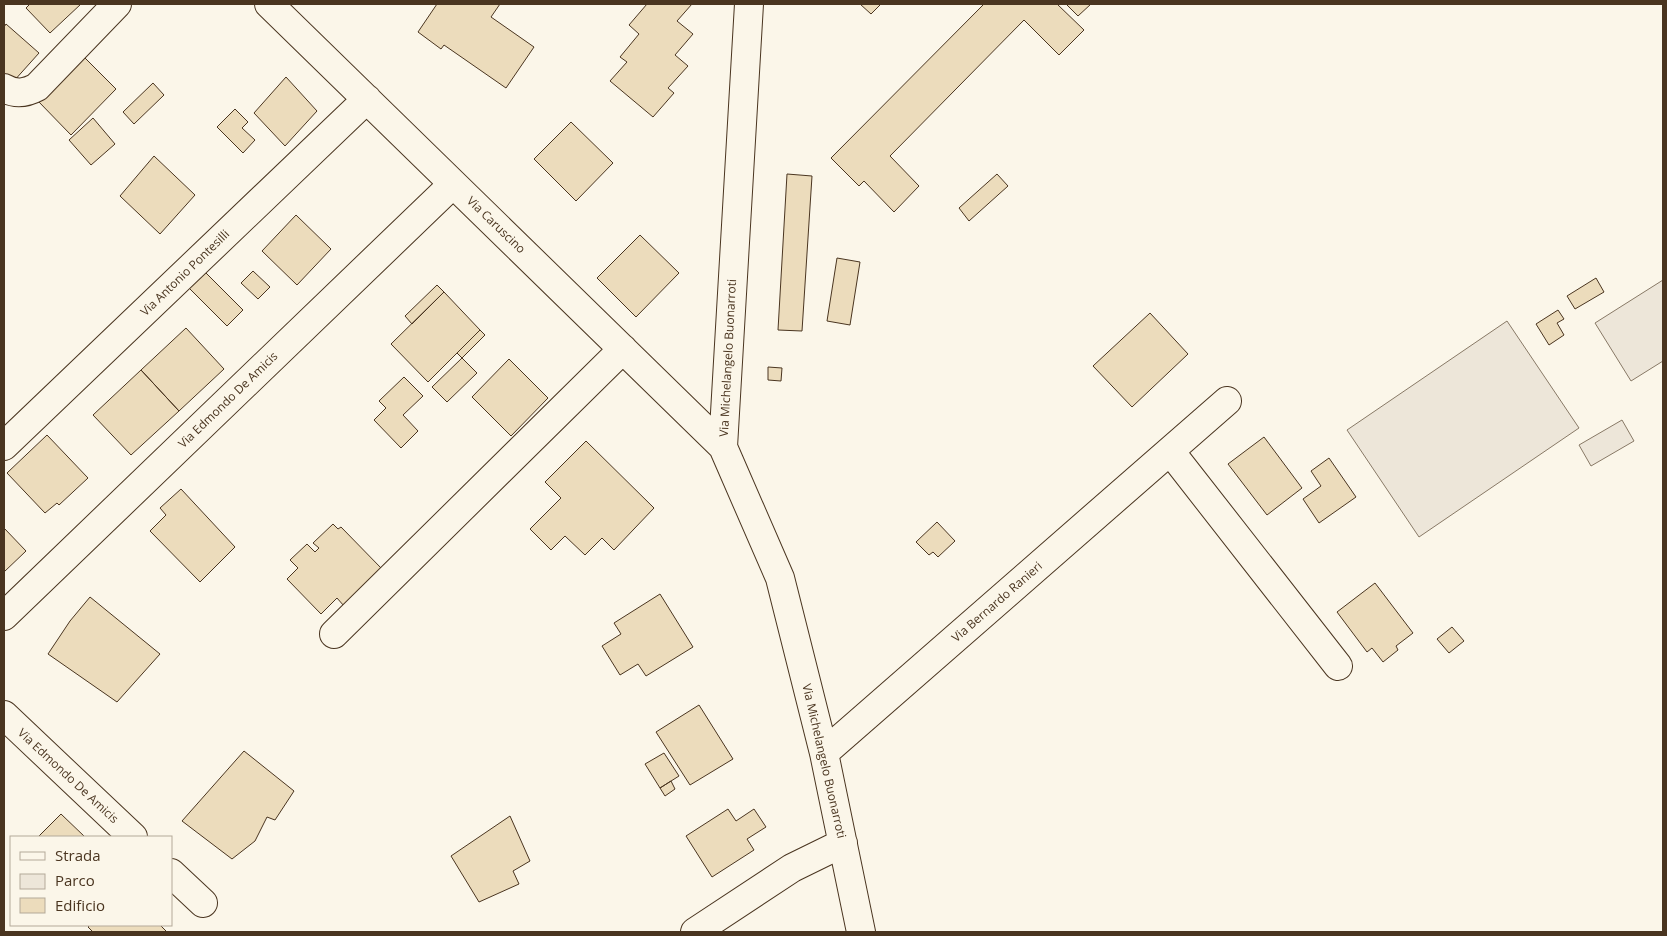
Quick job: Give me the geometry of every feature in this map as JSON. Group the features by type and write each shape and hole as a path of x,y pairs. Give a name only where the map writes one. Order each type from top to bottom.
{"street":[{"path":"4,88 12,92 21,93 37,87 117,4"},
{"name":"Via Caruscino","path":"269,4 723,446"},
{"name":"Via Michelangelo Buonarroti","path":"749,4 723,446 780,578 824,754 861,932"},
{"name":"Via Antonio Pontesilli","path":"4,446 366,99"},
{"name":"Via Edmondo De Amicis","path":"4,616 453,184"},
{"path":"334,634 623,349"},
{"name":"Via Bernardo Ranieri","path":"824,754 1227,401"},
{"path":"1170,451 1338,666"},
{"name":"Via Edmondo De Amicis","path":"4,715 132,836"},
{"path":"695,932 792,868 843,843"},
{"path":"172,874 203,903"}],"green space":[{"path":"1663,280 1663,361 1631,381 1595,323"},
{"path":"1507,321 1579,428 1419,537 1347,430"},
{"path":"1622,420 1634,441 1591,466 1579,445"}],"building":[{"path":"30,4 81,4 50,33 26,8"},
{"path":"437,4 500,4 491,17 534,47 506,88 444,45 441,49 418,32"},
{"path":"647,4 692,4 677,21 693,34 675,55 688,66 668,88 674,93 653,117 610,81 627,62 620,57 639,34 629,25"},
{"path":"860,4 881,4 871,14"},
{"path":"984,4 1057,4 1084,30 1059,55 1024,20 890,156 919,186 894,212 864,181 859,186 831,158"},
{"path":"1066,4 1091,4 1078,16"},
{"path":"6,24 39,53 13,82 4,74 4,27"},
{"path":"83,56 116,89 71,135 38,101"},
{"path":"286,77 317,111 285,146 254,113"},
{"path":"153,83 164,95 134,124 123,112"},
{"path":"235,109 248,122 242,128 255,140 243,153 217,127"},
{"path":"93,118 115,144 91,165 69,140"},
{"path":"571,122 613,163 576,201 534,159"},
{"path":"154,156 195,195 160,234 120,196"},
{"path":"787,174 812,176 802,331 778,330"},
{"path":"997,174 1008,186 969,221 959,208"},
{"path":"296,215 331,249 297,285 262,251"},
{"path":"640,235 679,273 636,317 597,278"},
{"path":"837,258 860,262 850,325 827,321"},
{"path":"201,268 243,310 227,326 185,284"},
{"path":"253,271 270,287 258,299 241,283"},
{"path":"1596,278 1604,292 1575,309 1567,296"},
{"path":"437,285 444,292 412,324 405,316"},
{"path":"444,292 480,330 428,382 391,344"},
{"path":"1558,310 1564,319 1557,323 1564,335 1549,345 1536,324"},
{"path":"1150,313 1188,354 1132,407 1093,366"},
{"path":"186,328 224,369 179,411 141,370"},
{"path":"480,330 485,335 462,358 457,353"},
{"path":"462,358 477,373 447,402 432,387"},
{"path":"509,359 548,398 511,436 472,397"},
{"path":"768,367 782,368 781,381 768,380"},
{"path":"141,370 179,411 131,455 93,415"},
{"path":"404,377 423,396 403,415 418,431 401,448 374,420 386,408 379,401"},
{"path":"47,435 88,478 59,505 57,503 45,513 7,473"},
{"path":"1264,437 1302,488 1267,515 1228,464"},
{"path":"586,441 654,508 614,550 602,538 585,555 565,536 551,550 530,529 561,498 545,482"},
{"path":"1329,458 1356,497 1319,523 1303,499 1321,486 1311,471"},
{"path":"181,489 235,547 200,582 150,531 166,515 160,508"},
{"path":"937,522 955,541 938,557 933,552 929,555 916,542"},
{"path":"333,524 338,529 341,527 382,569 344,606 337,598 321,614 287,579 298,568 290,560 307,544 315,552 319,548 313,543"},
{"path":"4,528 26,551 4,572"},
{"path":"1375,583 1413,633 1396,646 1398,650 1383,662 1372,648 1367,652 1337,612"},
{"path":"660,594 693,647 646,676 638,664 620,675 602,646 621,634 614,623"},
{"path":"90,597 160,654 117,702 48,654 70,621"},
{"path":"1452,627 1464,641 1449,653 1437,639"},
{"path":"699,705 733,759 690,785 656,732"},
{"path":"244,751 294,791 275,820 267,817 255,841 232,859 182,821"},
{"path":"664,753 679,776 660,788 645,764"},
{"path":"671,781 675,789 665,796 660,788"},
{"path":"728,809 736,821 754,809 766,827 747,839 754,850 712,877 686,836"},
{"path":"61,814 84,836 39,836"},
{"path":"510,816 530,861 513,871 519,884 479,902 451,856"},
{"path":"161,926 167,932 93,932 88,927"}]}
